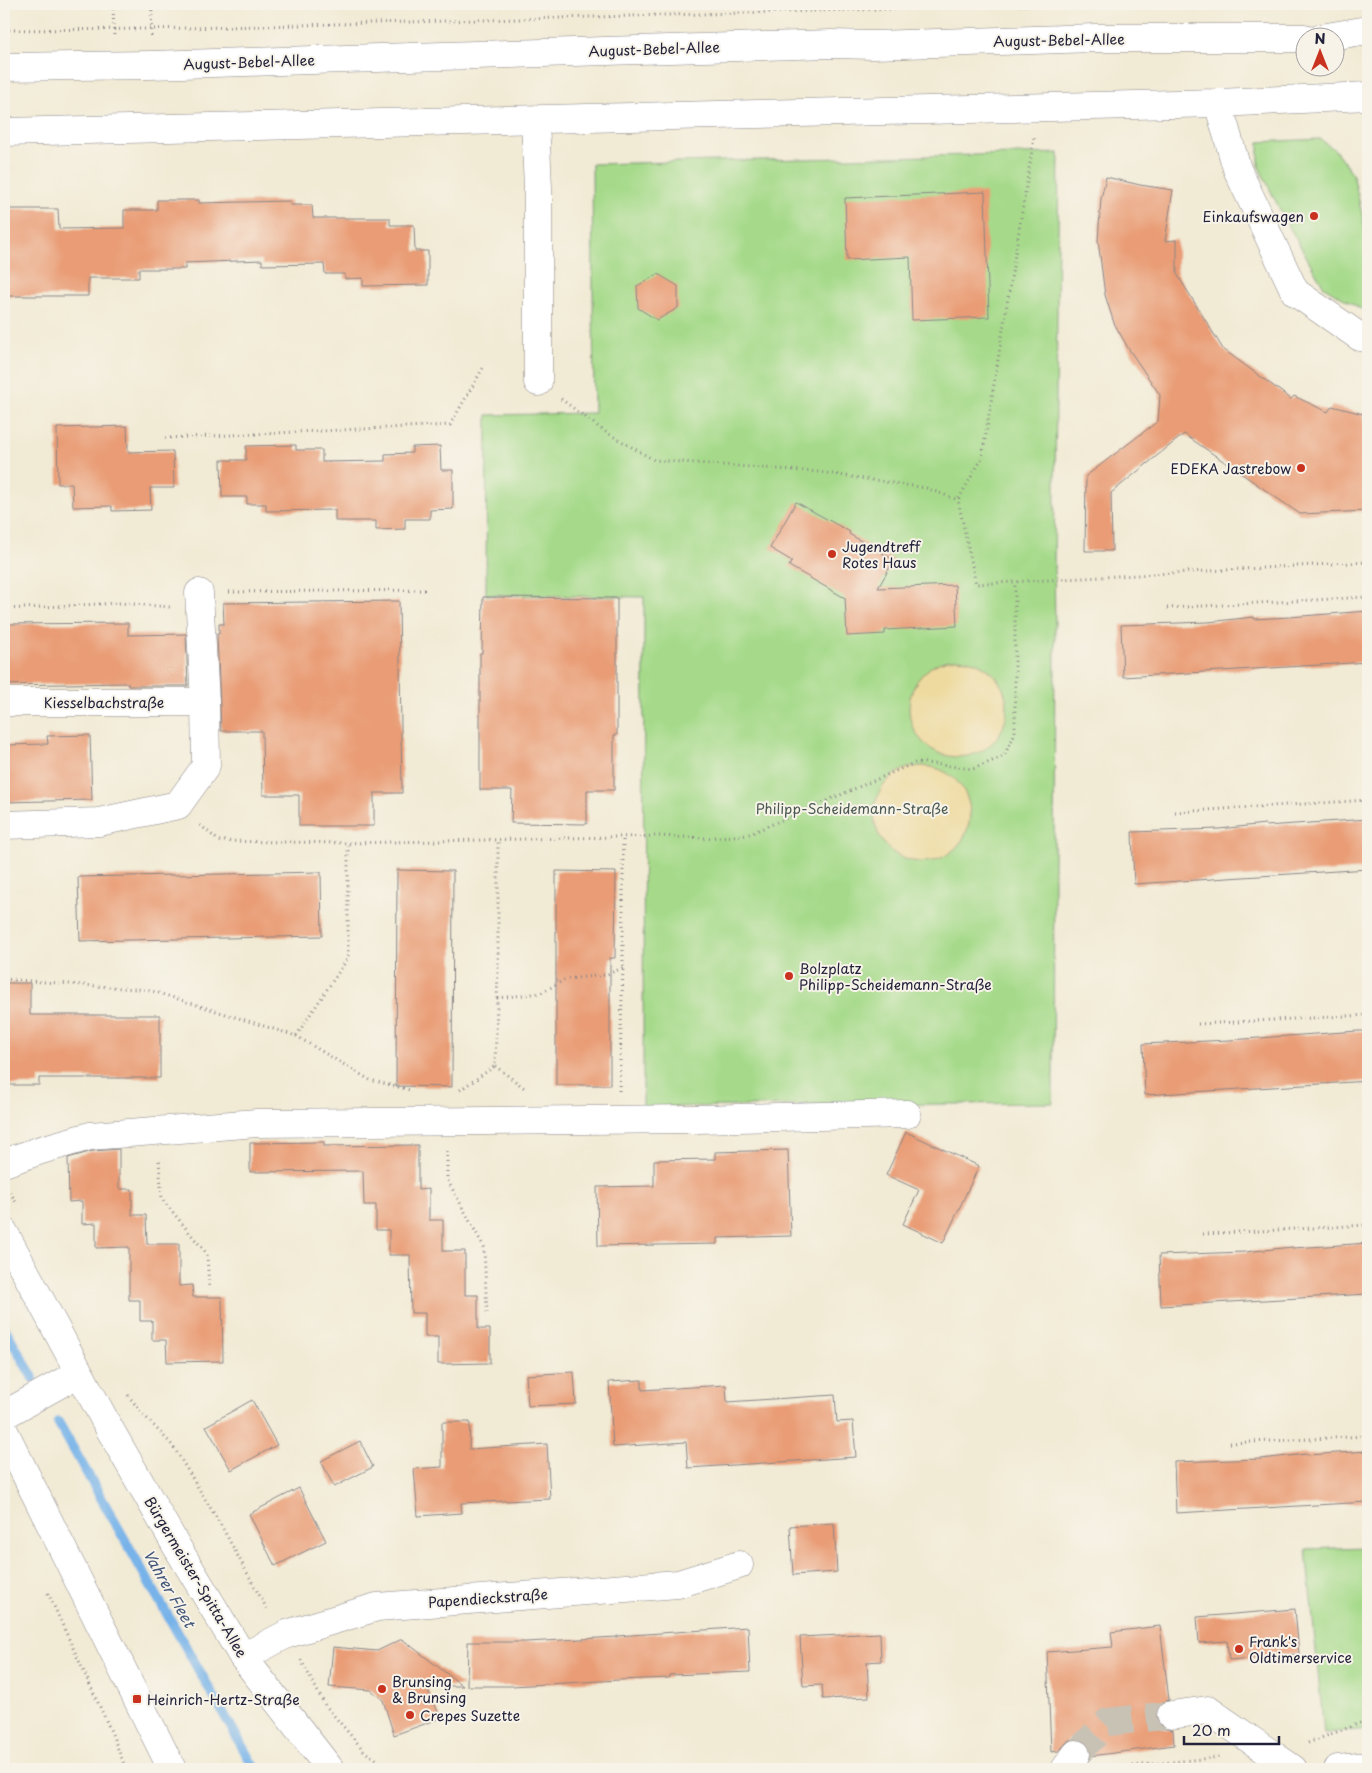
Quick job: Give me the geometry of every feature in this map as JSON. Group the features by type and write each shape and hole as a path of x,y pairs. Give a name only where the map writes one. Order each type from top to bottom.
{"street":[{"path":"1344,34 1368,30"},
{"name":"August-Bebel-Allee","path":"4,67 160,65 831,44 873,45 1095,38 1294,38"},
{"path":"4,132 1218,103 1368,96"},
{"path":"1218,103 1237,169 1295,292 1360,337 1368,338"},
{"path":"535,120 538,188 538,382"},
{"path":"4,825 99,822 178,804 206,766 199,603"},
{"name":"Kiesselbachstraße","path":"4,702 204,702"},
{"path":"4,1163 40,1150 90,1136 258,1123 698,1119 907,1114"},
{"name":"Bürgermeister-Spitta-Allee","path":"4,1232 79,1373 177,1547 243,1657 330,1769"},
{"path":"4,1415 79,1373"},
{"path":"4,1431 172,1769"},
{"name":"Papendieckstraße","path":"243,1657 287,1634 377,1607 678,1584 739,1565"},
{"path":"1170,1715 1208,1710 1293,1769"},
{"path":"1338,1769 1368,1766"}],"path":[{"path":"4,30 151,29 1072,4"},
{"path":"1039,107 982,458 958,500 976,584 1368,562"},
{"path":"164,438 450,425 483,368"},
{"path":"538,382 604,431 654,460 818,472 926,488 958,500"},
{"path":"178,804 219,841 348,843 658,836 705,838 746,835 916,762 973,769 1004,756 1015,733 1015,583"},
{"path":"4,609 120,603 166,606 425,590"},
{"path":"1167,608 1368,597"},
{"path":"1175,812 1368,800"},
{"path":"619,1098 623,837"},
{"path":"495,1066 498,839"},
{"path":"296,1036 348,958 348,843"},
{"path":"497,998 541,993 566,979 605,975 622,968"},
{"path":"4,979 149,990 296,1036 370,1080 417,1092"},
{"path":"1198,1024 1368,1015"},
{"path":"454,1094 495,1066"},
{"path":"495,1066 532,1094"},
{"path":"446,1120 448,1179 484,1247 487,1314"},
{"path":"158,1131 162,1198 207,1254 209,1288"},
{"path":"8,1190 18,1206"},
{"path":"1203,1234 1368,1225"},
{"path":"124,1390 141,1412 173,1446 222,1527 266,1608 287,1634 325,1705 365,1752 391,1769"},
{"path":"1230,1443 1368,1436"},
{"path":"47,1590 110,1729 126,1769"},
{"path":"1079,1764 1284,1750 1368,1720"}],"green space":[{"path":"1320,139 1335,150 1353,174 1368,253 1368,313 1324,287 1284,218 1259,167 1259,142"},
{"name":"Philipp-Scheidemann-Straße","path":"1059,153 1054,564 1053,1103 643,1107 644,597 486,595 487,415 594,413 592,164"},
{"path":"1368,1547 1368,1729 1324,1733 1306,1549"}],"sand":[{"path":"958,659 977,663 992,674 1003,689 1007,708 1003,727 992,742 977,753 958,757 939,753 924,742 913,727 909,708 913,689 924,674 939,663"},
{"path":"922,766 940,770 956,780 966,796 970,814 966,832 956,848 940,858 922,862 904,858 888,848 878,832 874,814 878,796 888,780 904,770"}],"building":[{"path":"1106,177 1173,190 1165,241 1177,240 1177,274 1223,349 1291,399 1294,396 1328,412 1332,406 1363,414 1364,424 1368,424 1368,511 1300,514 1184,434 1111,493 1112,551 1085,551 1086,476 1158,421 1160,395 1128,348 1114,323 1105,295 1098,240 1101,199"},
{"path":"985,192 989,317 912,320 910,257 847,260 845,198"},
{"path":"157,200 199,200 199,203 290,201 290,205 312,205 313,218 390,218 390,225 414,225 415,251 428,251 428,285 363,286 363,278 345,279 345,274 325,274 324,264 262,265 262,260 185,263 185,269 139,269 139,278 88,278 88,296 4,296 4,209 58,209 59,229 124,228 124,210 157,210"},
{"path":"658,274 678,286 678,308 657,320 638,308 637,286"},
{"path":"127,426 128,452 173,451 174,488 150,488 151,510 112,511 112,506 73,507 72,484 58,484 57,428"},
{"path":"296,445 296,450 322,450 322,462 385,461 385,454 412,453 412,447 440,446 441,470 453,470 453,509 430,510 430,519 405,519 405,529 376,530 376,521 335,521 335,510 266,511 266,504 247,504 247,497 222,497 221,460 246,460 246,446"},
{"path":"796,502 850,532 849,534 894,560 878,588 955,585 957,626 885,630 885,634 847,636 845,598 789,566 792,561 770,548"},
{"path":"483,597 617,598 617,735 614,735 614,790 587,790 587,824 511,823 512,790 480,790 480,653 482,653"},
{"path":"399,601 402,793 374,793 374,826 299,826 299,795 263,795 262,731 221,731 217,634 219,634 219,624 224,624 223,603"},
{"path":"1368,611 1368,662 1123,677 1121,625 1208,622 1254,617 1254,619"},
{"path":"128,623 128,635 186,634 188,686 128,686 128,683 4,685 4,624"},
{"path":"90,735 92,800 4,802 4,745 48,744 47,736"},
{"path":"1368,819 1368,869 1134,884 1132,832 1219,829 1265,824 1266,826"},
{"path":"397,870 453,871 452,1087 396,1086"},
{"path":"556,871 616,872 615,958 610,958 610,1085 556,1085"},
{"path":"321,872 322,936 80,941 78,877"},
{"path":"4,983 30,983 30,1015 160,1015 160,1078 39,1078 39,1085 4,1085"},
{"path":"1368,1031 1368,1081 1145,1095 1143,1044"},
{"path":"906,1132 979,1166 943,1243 903,1224 919,1190 886,1175"},
{"path":"324,1142 324,1146 418,1145 418,1190 429,1189 429,1220 443,1220 443,1251 465,1251 465,1295 478,1295 478,1329 490,1329 490,1363 438,1364 438,1337 425,1337 425,1313 411,1313 410,1255 389,1255 389,1230 376,1230 376,1205 364,1205 363,1171 250,1172 250,1143"},
{"path":"119,1149 119,1189 132,1189 132,1215 146,1215 147,1244 179,1244 179,1286 192,1285 193,1297 222,1297 223,1361 167,1362 166,1340 152,1340 152,1321 140,1321 140,1300 129,1300 129,1247 96,1248 96,1223 82,1224 82,1201 69,1202 68,1158 93,1151"},
{"path":"788,1150 791,1236 717,1238 717,1244 598,1246 597,1187 654,1186 654,1160 715,1159 715,1152"},
{"path":"1368,1243 1368,1294 1161,1306 1159,1255 1245,1252 1292,1247"},
{"path":"574,1372 576,1404 528,1406 526,1375"},
{"path":"642,1380 642,1390 726,1385 727,1402 835,1395 837,1422 853,1421 856,1457 688,1468 686,1442 613,1447 609,1382"},
{"path":"252,1400 277,1445 231,1470 206,1426"},
{"path":"442,1422 470,1422 469,1449 547,1444 550,1499 461,1503 462,1513 418,1516 414,1469 442,1467"},
{"path":"360,1441 373,1467 334,1487 321,1461"},
{"path":"1368,1451 1368,1502 1176,1513 1174,1462 1260,1459 1307,1454"},
{"path":"299,1488 326,1541 275,1566 249,1514"},
{"path":"834,1523 837,1572 793,1575 790,1526"},
{"path":"1295,1609 1299,1654 1229,1660 1227,1641 1199,1643 1197,1617"},
{"path":"1160,1626 1169,1700 1161,1703 1157,1709 1156,1717 1159,1725 1165,1729 1173,1730 1174,1745 1091,1756 1090,1747 1085,1741 1077,1738 1069,1740 1059,1751 1051,1752 1047,1652 1113,1647 1111,1632"},
{"path":"748,1627 750,1672 669,1675 669,1678 512,1686 467,1686 468,1642 526,1642"},
{"path":"880,1633 881,1661 867,1662 869,1697 823,1699 822,1685 803,1686 800,1637"},
{"path":"402,1639 463,1686 426,1686 441,1718 394,1735 383,1700 371,1690 329,1687 333,1647 377,1651"}],"waterway":[{"name":"Vahrer Fleet","path":"4,1327 33,1378"},
{"name":"Vahrer Fleet","path":"58,1422 255,1769"}],"tunnel":[{"path":"1076,1754 1108,1722 1171,1715"}],"place":[{"name":"Einkaufswagen","path":"1314,216"},
{"name":"EDEKA Jastrebow","path":"1301,468"},
{"name":"Jugendtreff Rotes Haus","path":"832,554"},
{"name":"Bolzplatz Philipp-Scheidemann-Straße","path":"789,976"},
{"name":"Frank's Oldtimerservice","path":"1239,1649"},
{"name":"Brunsing & Brunsing","path":"382,1689"},
{"name":"Heinrich-Hertz-Straße","path":"137,1699"},
{"name":"Crepes Suzette","path":"410,1715"}]}
